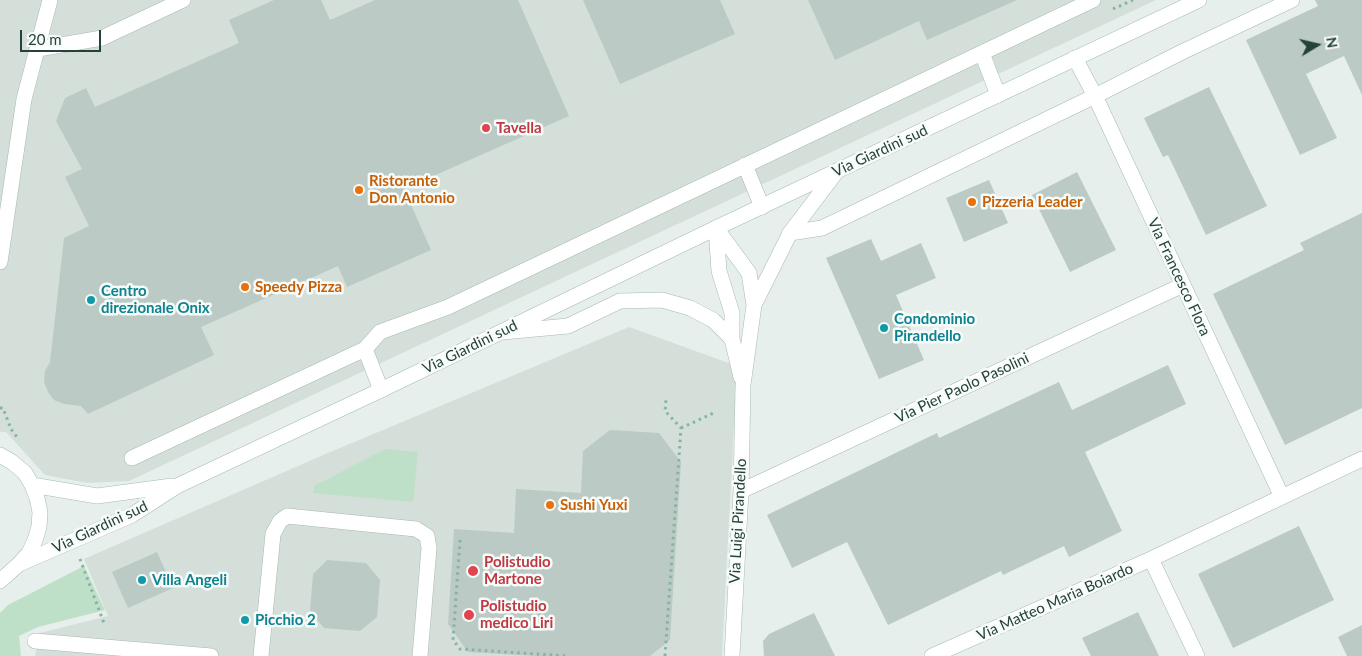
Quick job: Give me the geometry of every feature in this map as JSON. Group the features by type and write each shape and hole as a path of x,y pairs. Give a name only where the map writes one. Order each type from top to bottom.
{"street":[{"path":"0,262 24,99 50,0"},
{"path":"38,49 102,38 183,0"},
{"path":"132,458 365,349 380,332 448,307 982,53 1062,7 1093,0"},
{"name":"Via Giardini sud","path":"19,564 132,515 177,486 716,228 1199,0"},
{"path":"790,233 822,228 1292,0"},
{"path":"982,53 998,95"},
{"name":"Via Francesco Flora","path":"1075,58 1095,96 1282,497"},
{"path":"746,165 762,207"},
{"name":"Via Luigi Pirandello","path":"754,305 790,233 837,171"},
{"name":"Via Luigi Pirandello","path":"716,228 749,273 754,305 743,385 741,491 732,656"},
{"name":"Via Luigi Pirandello","path":"716,228 719,271 732,313 732,340 743,385"},
{"name":"Via Pier Paolo Pasolini","path":"741,491 1183,285"},
{"name":"Via Luigi Pirandello","path":"502,332 568,326 620,301 662,300 690,308 713,320 732,340"},
{"path":"365,349 381,390"},
{"name":"Via Giardini sud","path":"0,445 6,458 25,473 32,485 40,512 39,527 28,553 0,581"},
{"name":"Via Matteo Maria Boiardo","path":"932,656 1151,559 1362,459"},
{"name":"Via Giardini sud","path":"32,485 97,496 177,486"},
{"path":"261,656 273,534 280,521 287,516 416,529 427,536 429,548 420,656"},
{"name":"Via Matteo Maria Boiardo","path":"1151,559 1197,656"},
{"path":"35,641 211,656"}],"path":[{"path":"666,400 665,411 681,428 667,656"},
{"path":"681,428 716,412"},
{"path":"460,540 453,640 460,649 567,656"},
{"path":"78,554 114,648"}],"shaded area":[{"path":"0,0 1156,0 129,481 87,483 45,475 6,432 0,432"},
{"path":"629,327 737,366 722,656 35,656 40,633 108,616 84,559 328,453"}],"green space":[{"path":"385,449 418,452 413,502 313,493 314,486"},
{"path":"84,566 105,610 38,627 19,636 21,656 0,656 0,613 8,605"}],"building":[{"path":"274,0 321,0 330,20 375,0 518,0 569,116 404,189 431,250 347,287 338,266 201,327 214,355 88,414 81,406 64,404 54,400 44,382 45,371 50,362 64,238 89,226 65,177 82,169 56,121 65,98 86,88 95,107 239,43 229,20"},
{"path":"583,0 720,0 735,34 620,84"},
{"path":"808,0 1017,0 927,40 919,21 835,60"},
{"path":"1315,0 1362,0 1362,95 1344,56 1306,74 1337,138 1300,155 1246,40 1318,6"},
{"path":"1209,87 1267,206 1206,235 1168,155 1163,157 1144,118"},
{"path":"1077,172 1116,250 1070,272 1032,195"},
{"path":"989,180 1008,223 964,242 946,198"},
{"path":"1362,213 1362,408 1285,445 1213,294 1304,250 1300,243"},
{"name":"Condominio Pirandello","path":"871,239 881,261 921,243 936,278 896,295 924,360 879,379 826,258"},
{"path":"1168,365 1186,404 1085,452 1122,531 1069,557 1064,546 1003,575 1001,571 888,625 847,542 792,568 767,515 937,433 939,438 1059,382 1072,410"},
{"path":"610,430 659,433 681,462 670,640 650,656 535,656 468,652 448,624 454,529 514,533 516,489 581,493 583,451"},
{"path":"1299,526 1334,600 1233,648 1198,574"},
{"name":"Villa Angeli","path":"157,552 173,588 128,608 112,572"},
{"path":"327,560 366,563 380,580 377,617 360,631 324,628 310,611 313,574"},
{"path":"1138,612 1159,656 1091,656 1082,638"},
{"path":"814,613 835,656 764,656 763,641 769,634"},
{"path":"1362,625 1362,656 1347,656 1338,637"}],"place":[{"name":"Tavella","path":"486,128"},
{"name":"Ristorante Don Antonio","path":"359,190"},
{"name":"Pizzeria Leader","path":"972,202"},
{"name":"Speedy Pizza","path":"245,287"},
{"name":"Centro direzionale Onix","path":"91,300"},
{"name":"Condominio Pirandello","path":"884,328"},
{"name":"Sushi Yuxi","path":"550,505"},
{"name":"Polistudio Martone","path":"473,571"},
{"name":"Villa Angeli","path":"142,580"},
{"name":"Polistudio medico Liri","path":"469,615"},
{"name":"Picchio 2","path":"245,620"}]}
